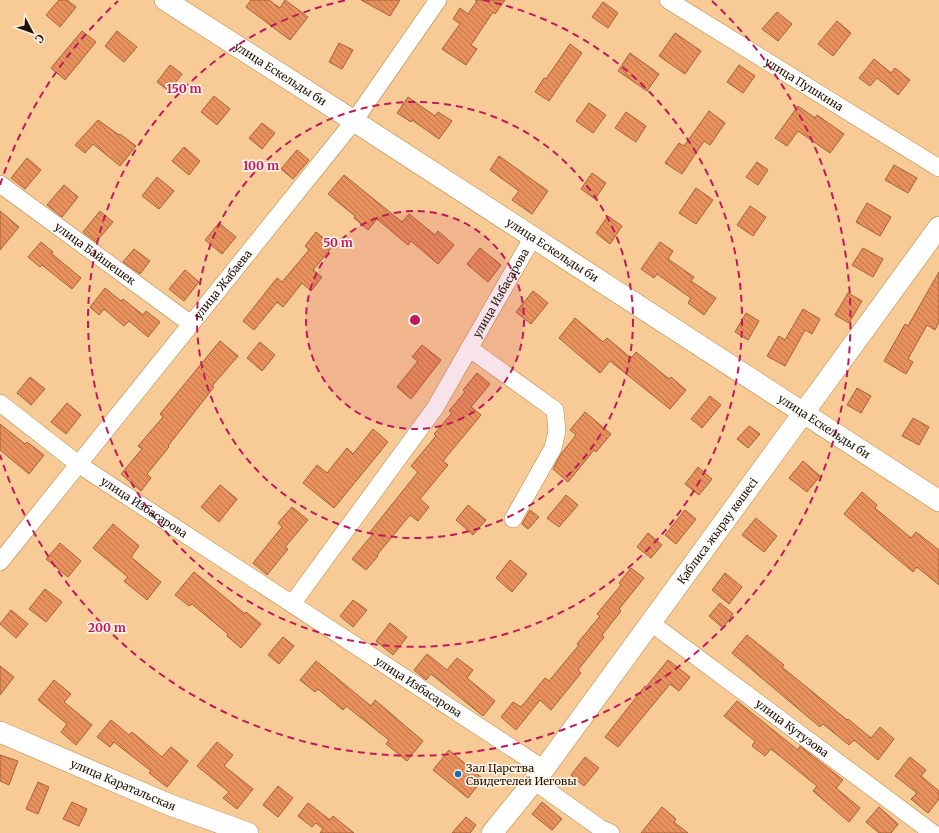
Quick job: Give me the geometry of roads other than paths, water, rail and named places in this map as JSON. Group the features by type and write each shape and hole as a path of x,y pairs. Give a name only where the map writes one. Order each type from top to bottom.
{"street":[{"name":"улица Ескельды би","path":"165,0 939,501"},
{"name":"улица Жабаева","path":"0,562 354,121 438,0"},
{"name":"улица Пушкина","path":"668,0 939,168"},
{"name":"улица Байшешек","path":"0,184 190,324"},
{"name":"Қаблиса жырау көшесі","path":"492,833 539,775 939,227"},
{"name":"улица Избасарова","path":"292,604 435,408 533,237"},
{"name":"улица Избасарова","path":"469,348 556,410 557,431 553,448 513,519"},
{"name":"улица Избасарова","path":"0,403 78,464 292,604 539,775 600,828 611,833"},
{"name":"улица Кутузова","path":"650,623 933,833"},
{"name":"улица Каратальская","path":"0,732 170,805 248,833"}],"place":[{"name":"Зал Царства Свидетелей Иеговы","path":"458,774"}]}
